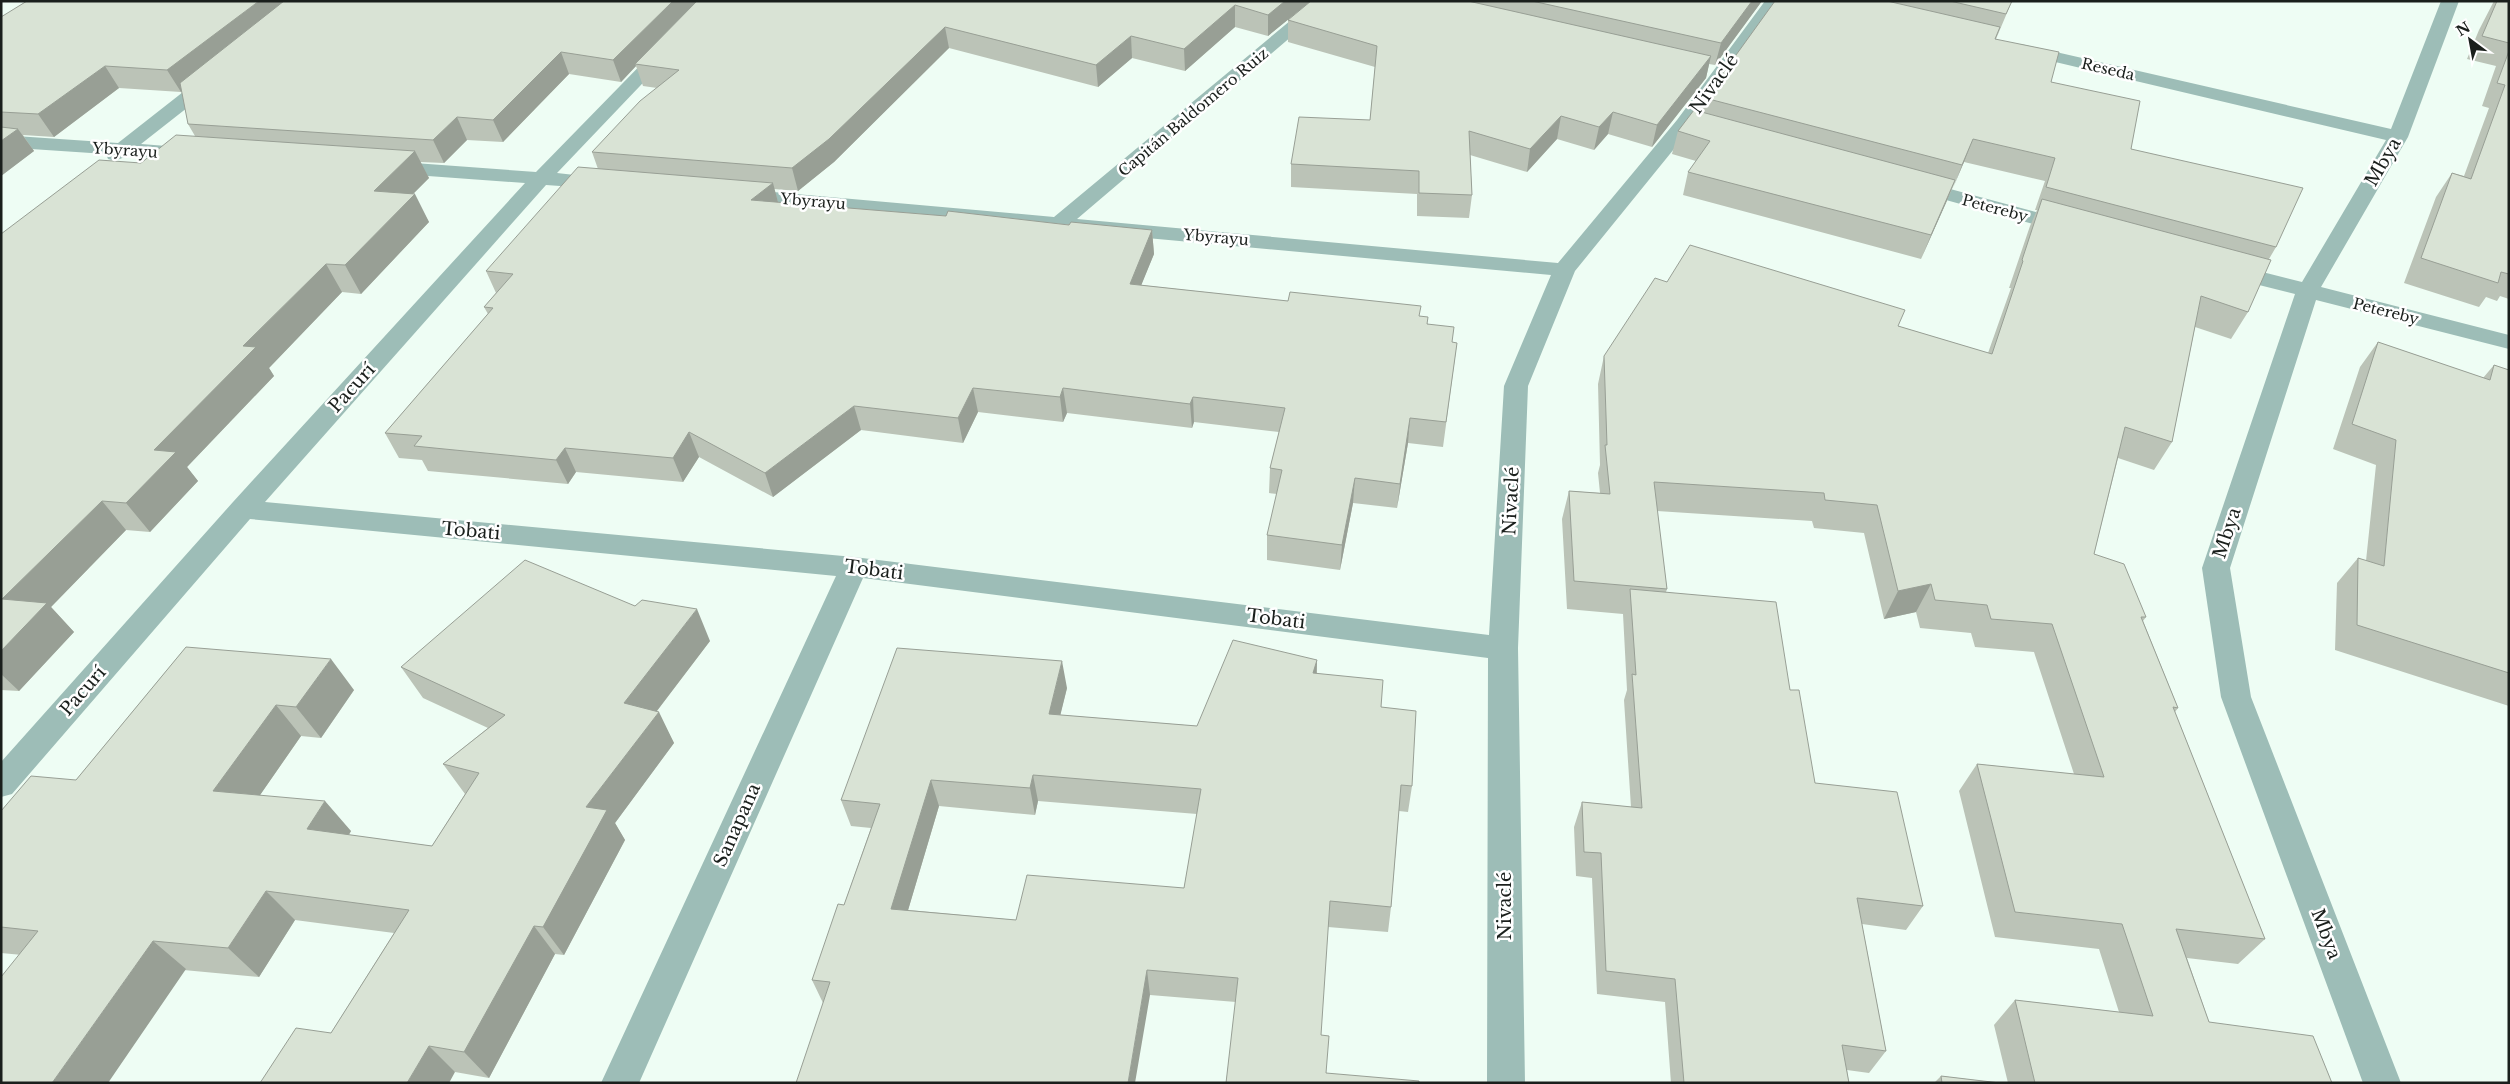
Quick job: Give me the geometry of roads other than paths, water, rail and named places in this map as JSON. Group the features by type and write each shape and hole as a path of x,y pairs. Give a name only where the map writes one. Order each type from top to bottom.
{"street":[{"name":"Pacurí","path":"1,784 243,510 541,178 713,1"},
{"name":"Capitán Baldomero Ruiz","path":"1061,222 1325,1"},
{"name":"Nivaclé","path":"1506,1083 1503,648 1516,386 1564,270 1694,126 1711,72 1774,1"},
{"name":"Mbya","path":"2382,1083 2236,697 2216,568 2307,292 2398,137 2450,1"},
{"name":"Reseda","path":"2002,44 2398,137"},
{"path":"100,166 224,69"},
{"name":"Ybyrayu","path":"1,141 212,156"},
{"path":"372,166 620,184"},
{"name":"Petereby","path":"1895,181 2087,232"},
{"name":"Ybyrayu","path":"718,193 1061,222 1564,270"},
{"name":"Petereby","path":"2212,266 2307,292 2509,342"},
{"name":"Tobati","path":"243,510 854,567 1503,648"},
{"name":"Sanapana","path":"620,1083 854,567"}]}
